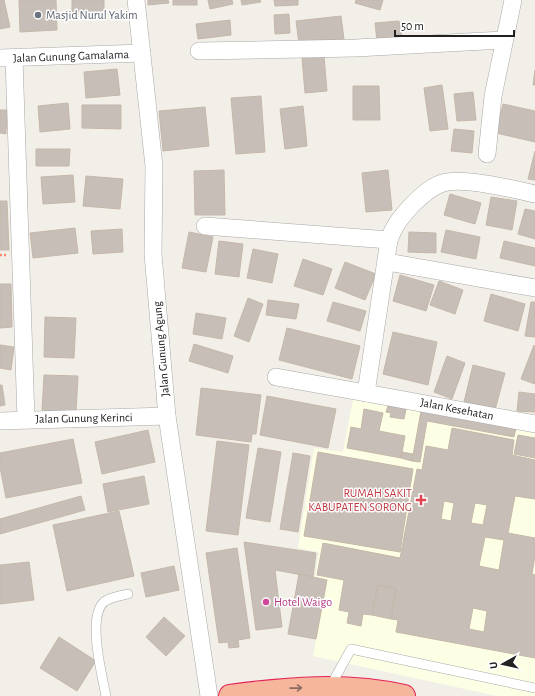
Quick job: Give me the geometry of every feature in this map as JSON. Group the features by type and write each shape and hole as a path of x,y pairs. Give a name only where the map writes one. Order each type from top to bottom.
{"highway":[{"path":"230,696 285,689 329,688 393,695"}],"street":[{"name":"Jalan Gunung Agung","path":"136,0 154,166 153,254 167,416 209,696"},
{"path":"487,154 493,96 503,40 513,0"},
{"path":"199,52 356,48 503,40"},
{"name":"Jalan Gunung Gamalama","path":"7,58 142,53"},
{"path":"7,58 26,419"},
{"path":"372,394 389,240 396,223 426,192 448,181 482,183 535,194"},
{"path":"205,226 389,240"},
{"path":"387,262 535,288"},
{"name":"Jalan Kesehatan","path":"276,377 535,424"},
{"name":"Jalan Gunung Kerinci","path":"0,421 26,419 167,416"}],"lane":[{"path":"106,696 98,645 98,610 105,601 128,594"},
{"path":"329,688 351,649 535,688"}],"shaded area":[{"name":"RUMAH SAKIT KABUPATEN SORONG","path":"354,394 535,430 535,696 497,696 313,656 327,580 315,577 319,552 298,548 314,448 343,452"}],"building":[{"path":"0,0 4,0 10,27 0,29"},
{"name":"Masjid Nurul Yakim","path":"19,0 56,0 57,30 20,32"},
{"path":"72,0 104,0 104,11 72,12"},
{"path":"148,0 168,0 169,3 148,5"},
{"path":"173,0 197,0 197,5 173,5"},
{"path":"208,0 232,0 233,4 210,9"},
{"path":"241,0 260,0 261,2 242,5"},
{"path":"274,0 298,0 298,5 275,6"},
{"path":"356,0 383,0 380,10 355,3"},
{"path":"289,14 290,33 275,34 274,15"},
{"path":"341,16 344,39 299,44 296,21"},
{"path":"230,20 231,35 198,39 196,24"},
{"path":"399,21 402,38 377,41 375,23"},
{"path":"324,56 327,91 305,93 302,58"},
{"path":"117,69 120,95 86,98 84,72"},
{"path":"535,70 535,85 533,85"},
{"path":"442,85 448,129 430,131 424,88"},
{"path":"353,86 379,86 380,120 353,120"},
{"path":"473,92 476,120 457,121 454,94"},
{"path":"261,96 265,152 236,154 231,98"},
{"path":"68,103 70,129 40,132 38,106"},
{"path":"503,104 535,111 535,142 496,133"},
{"path":"82,105 121,105 121,129 82,128"},
{"path":"303,106 307,146 285,149 280,109"},
{"path":"205,107 209,146 163,151 159,111"},
{"path":"0,110 7,110 6,134 0,133"},
{"path":"454,129 474,131 472,153 451,151"},
{"path":"36,149 70,149 69,166 36,166"},
{"path":"535,151 535,180 528,179"},
{"path":"224,170 225,215 195,215 194,171"},
{"path":"388,170 392,210 366,212 362,173"},
{"path":"73,175 75,202 43,204 41,177"},
{"path":"86,176 123,179 120,209 83,206"},
{"path":"450,194 481,203 475,224 444,215"},
{"path":"491,197 517,201 512,230 486,225"},
{"path":"0,201 7,201 9,250 0,250"},
{"path":"525,209 535,211 535,239 518,234"},
{"path":"75,228 78,253 33,258 30,233"},
{"path":"122,229 123,252 93,254 91,231"},
{"path":"446,230 480,237 476,259 441,252"},
{"path":"189,232 213,237 206,272 182,268"},
{"path":"409,232 436,233 436,253 408,252"},
{"path":"219,241 243,244 239,277 215,274"},
{"path":"504,241 535,248 535,266 500,258"},
{"path":"253,249 278,254 272,283 247,278"},
{"path":"303,259 332,269 323,295 294,286"},
{"path":"345,262 376,274 365,300 335,288"},
{"path":"400,275 434,285 426,311 393,301"},
{"path":"439,281 463,290 455,314 430,305"},
{"path":"0,284 11,284 12,327 0,328"},
{"path":"491,294 525,304 518,331 484,321"},
{"path":"248,298 263,304 249,342 234,336"},
{"path":"268,300 299,304 296,319 266,315"},
{"path":"333,302 366,311 360,331 327,321"},
{"path":"531,302 535,302 535,337 525,336"},
{"path":"196,313 226,318 222,339 193,334"},
{"path":"45,317 76,318 74,358 44,357"},
{"path":"287,328 360,346 352,379 279,360"},
{"path":"393,332 437,342 428,385 383,374"},
{"path":"194,344 233,356 228,373 189,361"},
{"path":"0,345 14,347 11,370 0,368"},
{"path":"534,345 535,346 535,384 521,379"},
{"path":"447,356 465,363 452,399 434,392"},
{"path":"473,365 505,373 495,410 464,402"},
{"path":"44,375 78,376 76,412 42,410"},
{"path":"0,385 2,385 5,405 0,406"},
{"path":"201,388 261,395 256,434 252,434 251,442 196,435"},
{"path":"519,392 535,394 535,412 517,411"},
{"path":"267,396 336,409 328,448 260,435"},
{"path":"388,406 406,409 404,419 390,417 391,413 386,412"},
{"path":"364,409 383,413 379,431 405,436 401,458 347,448 351,427 361,429"},
{"path":"421,411 516,428 514,437 427,421 420,462 412,461"},
{"path":"452,428 514,440 512,455 535,460 535,499 515,496 508,533 535,538 535,556 532,574 535,575 535,658 396,632 398,620 391,619 396,589 378,585 372,615 363,614 361,626 347,623 349,612 339,610 344,580 317,575 323,543 400,558 417,469 422,470 426,446 448,450","holes":["444,501 454,503 451,521 441,519","475,503 487,505 483,525 471,523","485,537 504,540 499,570 479,566","473,608 487,611 484,632 469,629"]},
{"path":"148,430 155,462 102,474 95,442"},
{"path":"518,435 535,438 535,458 514,454"},
{"path":"73,439 82,483 6,498 0,467 0,453"},
{"path":"217,441 249,445 238,535 206,531"},
{"path":"258,448 281,452 270,522 246,518"},
{"path":"318,452 413,469 400,552 304,536"},
{"path":"402,452 413,454 412,461 401,458"},
{"path":"293,453 310,456 298,532 280,529"},
{"path":"144,476 149,504 108,512 103,484"},
{"path":"81,496 85,510 0,534 0,519"},
{"path":"119,511 134,576 67,591 53,525"},
{"name":"Hotel Waigo","path":"244,542 316,553 313,577 275,570 282,627 256,630"},
{"path":"237,548 250,638 238,640 239,647 229,648 228,642 219,643 206,553"},
{"path":"29,562 34,600 0,604 0,565"},
{"path":"174,566 179,590 146,597 141,573"},
{"path":"299,574 327,580 316,639 288,634"},
{"path":"378,585 396,589 391,619 372,615"},
{"path":"164,617 185,636 166,656 146,637"},
{"path":"59,637 96,661 77,691 40,668"}],"place":[{"name":"Masjid Nurul Yakim","path":"38,15"},
{"name":"RUMAH SAKIT KABUPATEN SORONG","path":"421,500"},
{"name":"Hotel Waigo","path":"266,602"}]}
